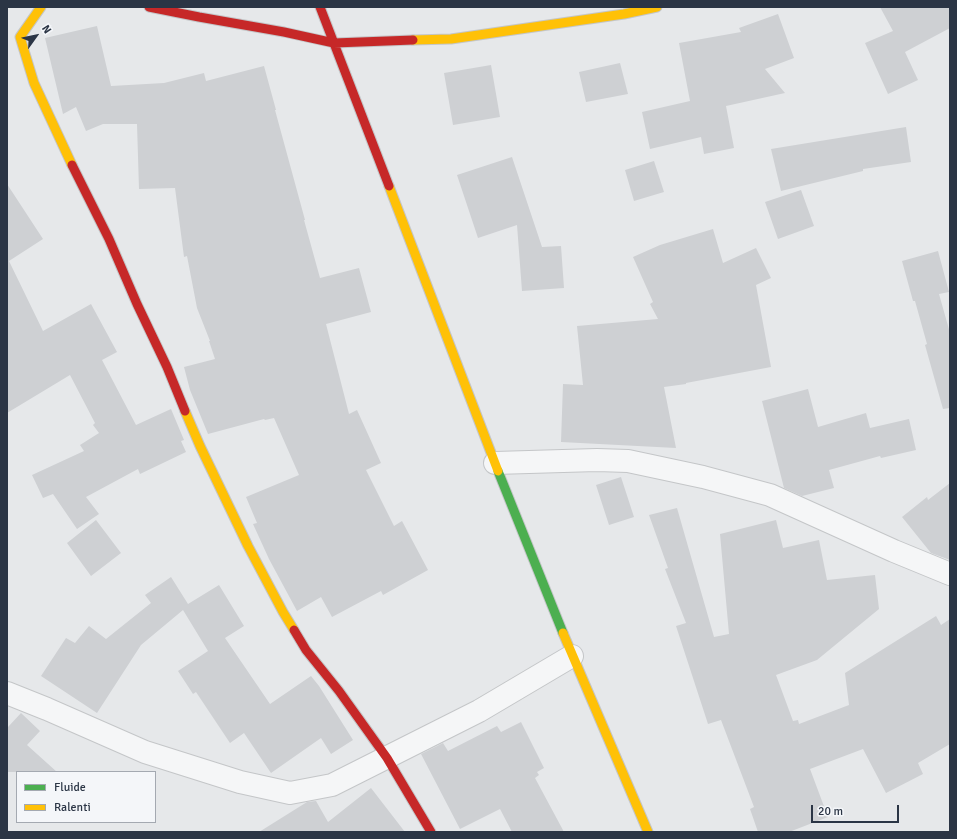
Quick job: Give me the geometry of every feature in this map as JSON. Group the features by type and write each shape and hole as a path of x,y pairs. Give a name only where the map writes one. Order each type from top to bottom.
{"street":[{"path":"41,7 14,41 167,367 200,446 248,546 283,612 306,650 387,758 431,832"},
{"path":"149,7 284,32 334,43 450,39 624,14 656,7"},
{"path":"320,7 494,463 572,656 648,832"},
{"path":"494,463 596,460 628,461 704,477 770,495 894,551 950,574"},
{"path":"7,694 47,709 145,752 240,782 290,793 332,785 479,711 572,656"}],"building":[{"path":"880,7 950,7 950,28 905,52 918,80 888,94 865,43 893,31"},
{"path":"778,14 794,58 765,69 785,93 726,106 734,148 704,154 701,137 650,149 642,112 690,101 679,43 741,32 739,28"},
{"path":"97,26 111,86 164,83 204,73 206,81 264,66 320,278 359,268 371,312 326,324 349,414 357,410 381,463 366,470 394,526 402,521 428,570 383,595 381,591 332,617 321,597 297,611 269,559 253,524 257,523 246,497 299,475 274,418 264,419 208,434 190,390 184,367 215,359 210,341 197,308 187,256 184,257 175,188 139,189 137,124 103,124 86,131 76,107 63,114 45,38"},
{"path":"620,63 628,94 586,102 579,72"},
{"path":"491,65 500,117 453,125 444,73"},
{"path":"906,127 911,162 863,169 863,171 781,191 771,149"},
{"path":"512,157 542,247 561,246 564,288 522,291 517,225 478,238 457,175"},
{"path":"654,161 664,192 634,201 625,170"},
{"path":"7,184 43,239 9,261 43,331 91,304 117,352 102,360 136,425 171,409 184,440 181,441 186,452 140,474 138,469 86,497 99,514 77,529 53,494 43,498 32,475 84,451 80,445 99,433 93,425 95,423 70,375 7,413"},
{"path":"801,190 814,226 778,239 765,202"},
{"path":"713,229 723,263 756,248 771,278 756,285 771,367 664,387 676,448 561,442 563,384 583,385 577,326 658,319 650,304 653,302 633,257 660,245"},
{"path":"938,251 949,292 939,294 950,333 950,408 943,409 925,345 927,344 902,261"},
{"path":"808,389 818,427 866,413 870,428 909,419 916,450 881,458 880,456 829,470 834,488 802,496 784,488 762,401"},
{"path":"621,477 634,517 609,525 596,485"},
{"path":"950,483 950,560 931,553 902,517 927,497 928,500"},
{"path":"677,508 714,637 729,634 720,534 776,520 783,548 819,540 827,580 875,575 879,609 817,660 776,675 793,721 798,720 799,724 849,705 845,673 936,616 941,625 950,619 950,744 918,763 923,774 886,793 863,749 810,769 828,817 789,832 758,832 750,809 754,807 721,720 708,724 676,626 686,623 665,569 668,568 649,515"},
{"path":"96,520 121,553 91,576 67,543"},
{"path":"171,577 188,604 219,585 244,626 225,638 270,704 311,676 319,686 353,740 331,754 321,738 271,773 244,733 230,743 196,692 193,694 178,671 208,651 183,610 141,645 97,713 41,676 66,638 75,643 89,626 106,639 151,603 145,595"},
{"path":"21,713 40,731 27,745 56,771 7,772 8,727"},
{"path":"521,722 544,768 537,772 539,775 535,778 564,832 512,832 500,809 460,829 421,754 443,743 448,751 497,726 501,732"},
{"path":"371,788 405,832 259,832 307,802 316,801 328,822"}],"traffic: fast":[{"path":"498,471 563,633"}],"traffic: slow":[{"path":"41,7 20,37 34,83 72,165"},
{"path":"413,40 451,39 624,14 657,7"},
{"path":"389,186 498,471"},
{"path":"185,411 200,446 248,546 294,630"},
{"path":"563,633 648,832"}],"traffic: jam":[{"path":"149,7 284,32 334,43 413,40"},
{"path":"320,7 389,186"},
{"path":"72,165 109,239 137,304 167,367 185,411"},
{"path":"294,630 306,650 339,691 387,758 431,832"}]}
